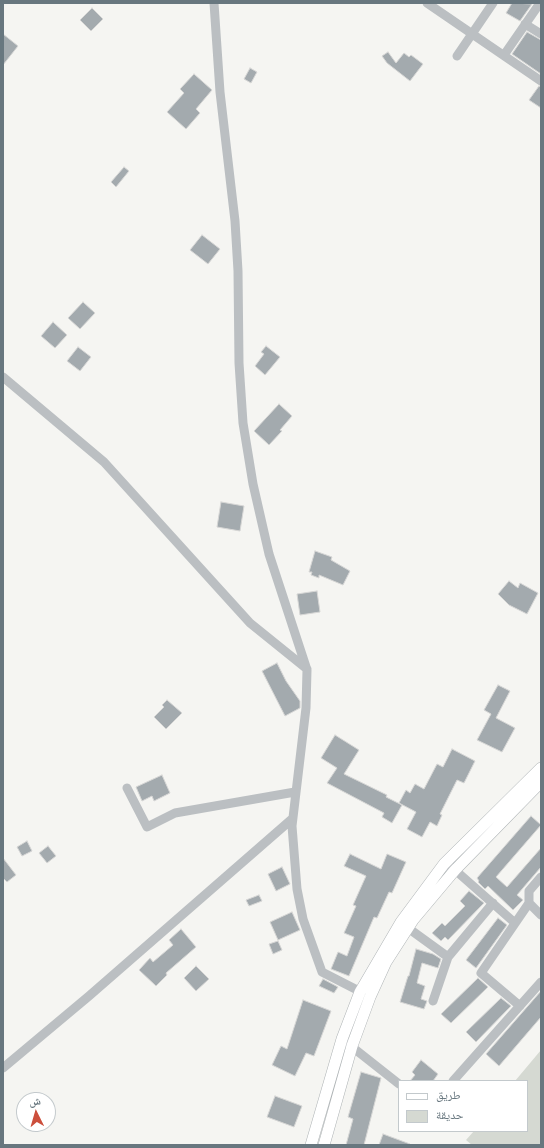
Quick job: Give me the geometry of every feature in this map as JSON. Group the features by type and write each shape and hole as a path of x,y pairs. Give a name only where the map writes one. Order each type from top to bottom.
{"main road":[{"path":"324,1145 365,994 408,928 455,870 537,784 541,768"},
{"path":"311,1145 342,1039 401,922 444,864 537,784"}],"street":[{"path":"214,3 220,92 238,257 239,363 243,423 253,484 269,554 307,670 306,708 299,776 295,792 292,819 297,889 303,919 322,972 365,994"},
{"path":"427,3 541,81"},
{"path":"457,56 493,3"},
{"path":"504,55 540,3"},
{"path":"525,24 541,34"},
{"path":"3,377 104,462 250,622 307,670"},
{"path":"127,788 147,827 175,813 295,792"},
{"path":"3,1068 89,996 292,819"},
{"path":"444,864 455,870 515,923"},
{"path":"520,1006 481,973 529,903 529,891 541,877"},
{"path":"433,1001 448,956 493,903"},
{"path":"529,903 541,915"},
{"path":"408,928 448,956"},
{"path":"454,1080 541,982"},
{"path":"342,1039 398,1083"}],"green space":[{"path":"541,1050 541,1145 472,1145 466,1140 473,1132 528,1132 528,1080 516,1080"}],"building":[{"path":"512,3 532,4 520,21 506,13"},
{"path":"92,8 103,19 91,31 80,20"},
{"path":"527,32 541,40 541,74 512,54"},
{"path":"3,34 18,46 3,65"},
{"path":"388,52 396,63 404,53 409,57 411,55 423,64 410,81 387,63 382,56"},
{"path":"250,68 257,72 251,83 244,79"},
{"path":"194,74 212,90 196,109 200,113 186,129 167,112 184,93 180,89"},
{"path":"539,86 541,87 541,108 529,100"},
{"path":"124,167 129,171 116,187 111,182"},
{"path":"202,235 220,249 208,264 190,250"},
{"path":"83,302 95,313 80,329 68,318"},
{"path":"53,322 67,335 55,348 41,336"},
{"path":"266,346 280,357 265,375 255,366 264,354 261,352"},
{"path":"78,347 91,357 80,371 67,361"},
{"path":"279,404 292,416 280,430 282,431 269,445 254,431"},
{"path":"221,502 244,506 240,531 217,527"},
{"path":"315,551 332,557 331,560 350,571 343,585 319,575 319,578 311,575 312,572 309,572"},
{"path":"509,581 518,588 520,583 538,593 527,614 509,605 498,594"},
{"path":"317,591 320,612 300,615 297,594"},
{"path":"277,663 286,681 300,701 300,708 285,716 262,671"},
{"path":"498,685 510,691 496,718 515,728 502,752 477,740 491,714 484,710"},
{"path":"167,700 182,713 166,729 154,717 164,707 162,705"},
{"path":"335,735 359,750 344,774 387,795 386,797 402,805 392,823 382,817 384,813 327,783 337,768 321,758"},
{"path":"452,749 475,761 464,783 457,780 440,814 442,815 437,826 430,822 422,837 407,829 416,812 399,803 406,790 410,793 415,784 424,789 437,764 443,767"},
{"path":"162,775 170,793 154,801 152,796 142,801 136,787"},
{"path":"531,816 541,825 496,877 507,887 541,848 541,867 517,895 523,900 513,910 488,886 485,889 478,882 479,881 477,878"},
{"path":"27,841 32,851 22,856 17,847"},
{"path":"48,846 56,856 47,863 39,853"},
{"path":"350,854 381,869 387,854 406,862 392,893 389,892 377,918 374,917 349,976 331,969 338,952 347,956 354,937 344,933 356,906 353,905 366,876 344,866"},
{"path":"3,858 16,875 7,882 3,878"},
{"path":"282,867 290,884 276,891 268,874"},
{"path":"469,891 484,903 448,940 445,937 441,941 432,933 442,923 445,926 465,906 460,901"},
{"path":"259,895 262,901 249,906 246,900"},
{"path":"292,912 300,930 278,940 270,922"},
{"path":"498,918 507,925 476,968 466,960"},
{"path":"181,929 196,947 166,973 167,975 156,986 139,970 150,958 153,962 173,945 169,940"},
{"path":"278,941 282,950 273,954 269,944"},
{"path":"416,949 433,954 441,959 438,968 422,963 417,983 425,986 421,999 427,1001 424,1009 400,1002"},
{"path":"196,966 209,979 196,991 184,978"},
{"path":"478,978 488,987 451,1023 441,1014"},
{"path":"323,979 338,987 334,993 319,986"},
{"path":"541,991 541,1017 499,1066 486,1054"},
{"path":"501,998 511,1006 476,1042 466,1032"},
{"path":"303,1000 331,1011 314,1056 306,1053 295,1076 272,1065 281,1046 287,1049"},
{"path":"421,1060 438,1074 434,1080 411,1080 415,1075 412,1072"},
{"path":"361,1072 381,1078 364,1145 346,1145 353,1119 348,1117"},
{"path":"275,1096 302,1106 294,1127 267,1117"},
{"path":"383,1134 410,1144 410,1145 379,1145"}]}
